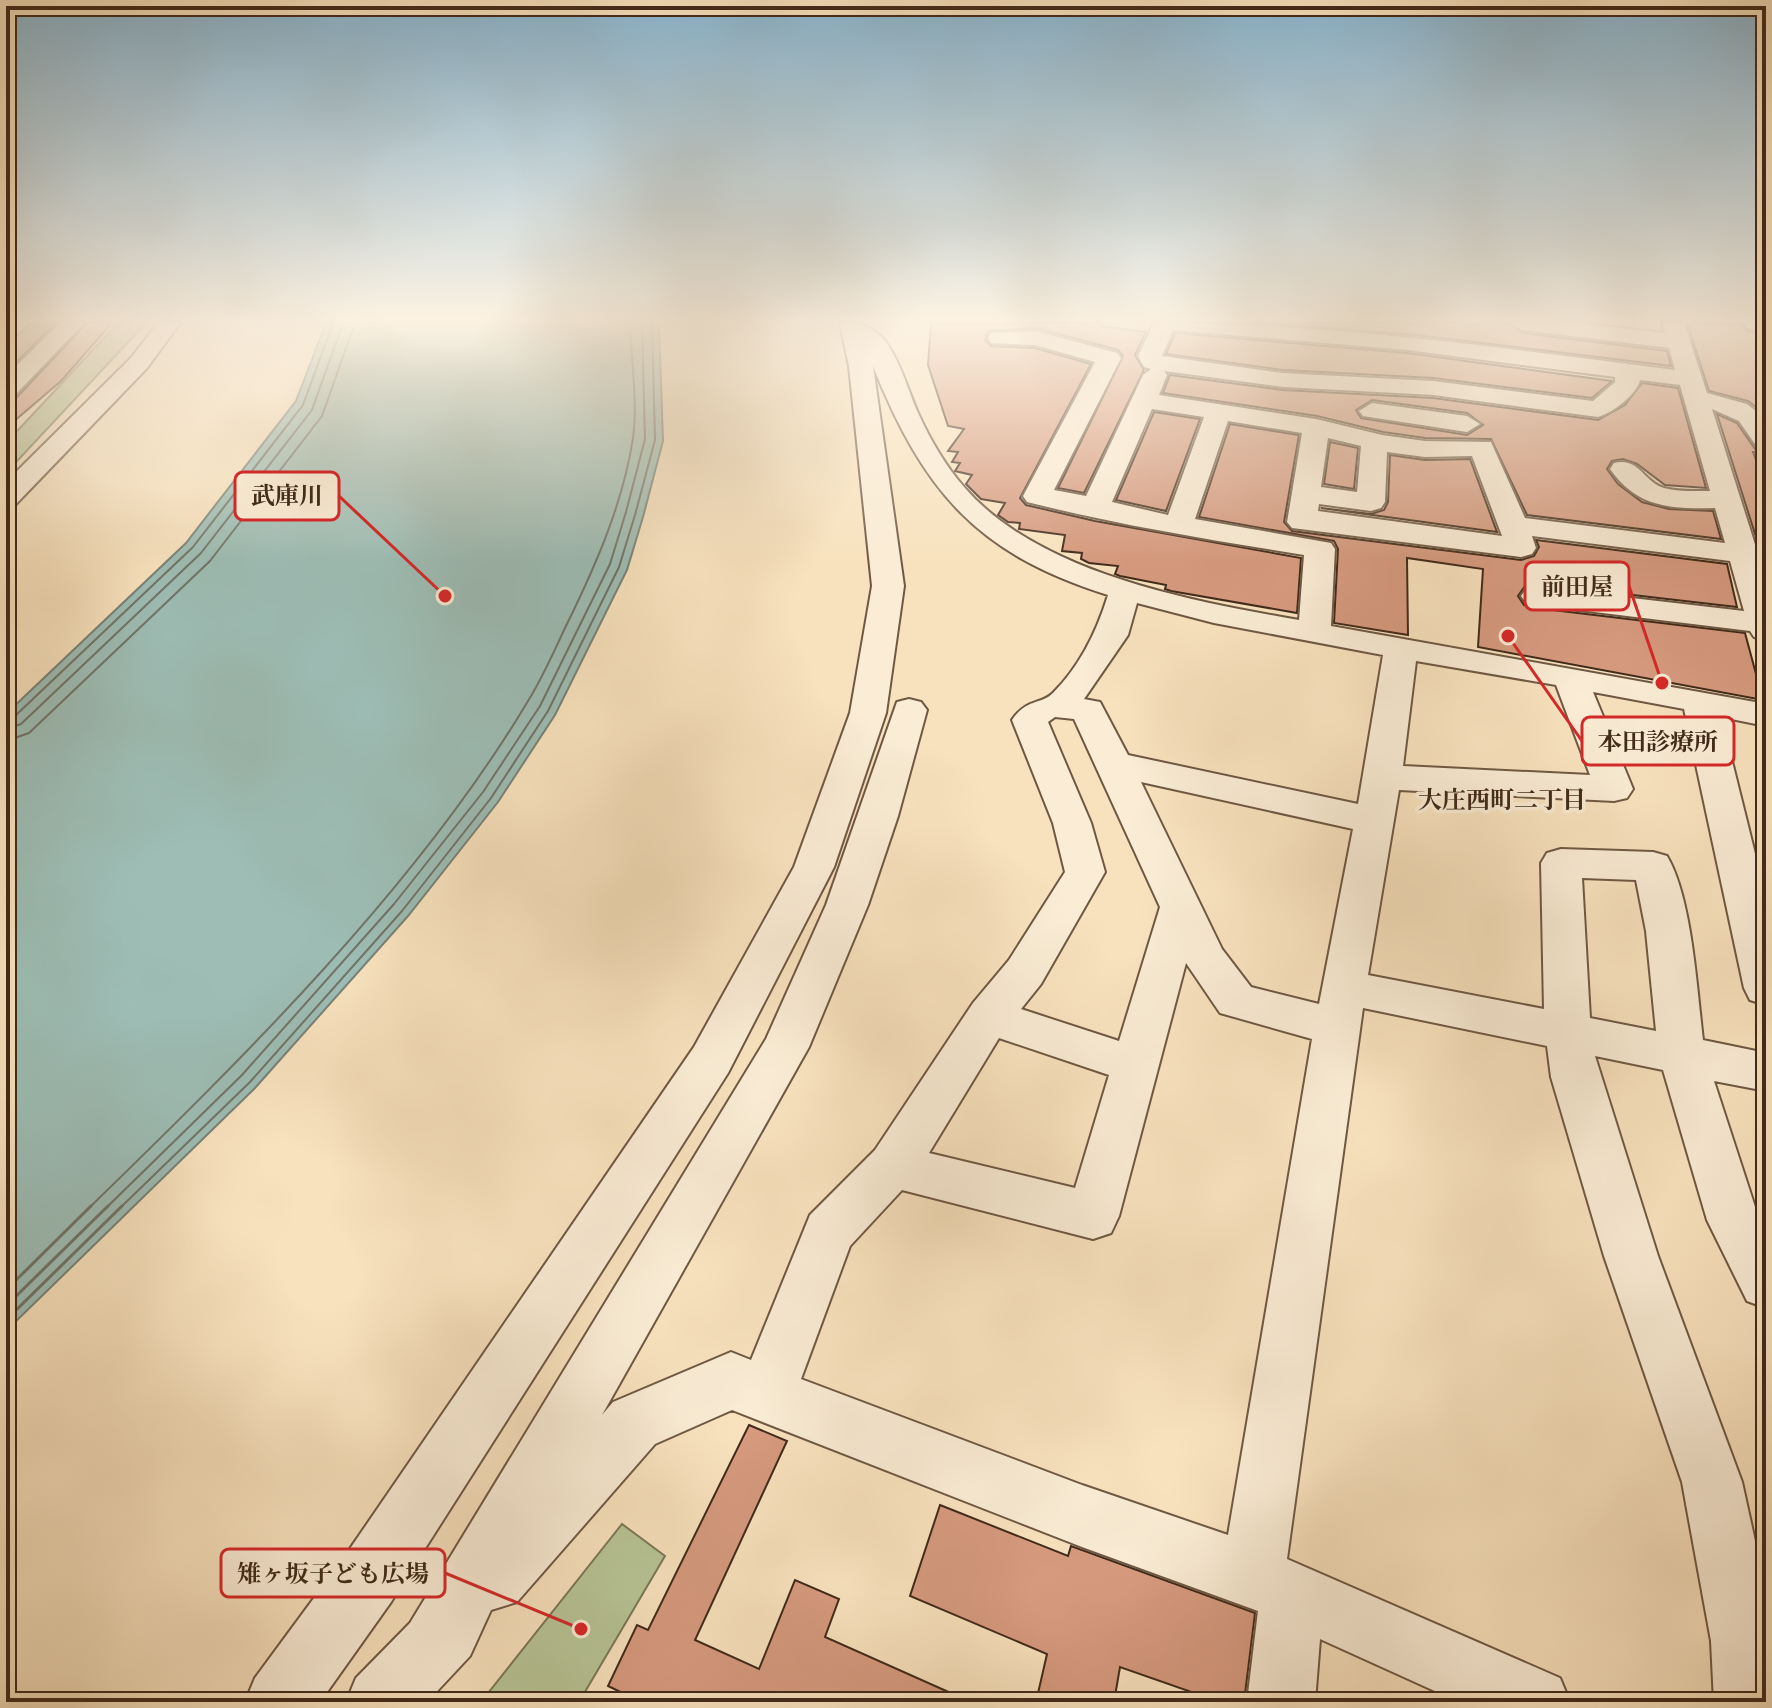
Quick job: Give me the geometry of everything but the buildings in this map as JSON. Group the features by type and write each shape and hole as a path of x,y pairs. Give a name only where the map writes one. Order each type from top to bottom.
{"street":[{"path":"6,498 100,403"},
{"path":"279,1702 377,1566 711,1060 814,867 868,713 888,586 866,403"},
{"path":"902,403 928,459 969,508 1038,554 1125,589 1237,618 1766,715"},
{"path":"1101,495 1143,403"},
{"path":"1303,519 1371,502 1371,440 1377,403"},
{"path":"990,502 1042,486 1101,495 1123,516 1179,525 1303,519 1521,548 1482,448 1467,435 1397,403"},
{"path":"1467,403 1467,435"},
{"path":"1550,403 1598,409 1606,403"},
{"path":"1537,596 1765,626 1697,403"},
{"path":"1724,403 1758,423 1766,441"},
{"path":"1084,405 1140,410"},
{"path":"1084,405 1140,410 1219,411 1425,449 1467,435"},
{"path":"1042,486 1084,405"},
{"path":"1179,525 1219,411"},
{"path":"1314,632 1320,549 1303,519 1316,427"},
{"path":"1624,469 1652,495 1689,500 1727,499"},
{"path":"1513,525 1744,554"},
{"path":"1061,707 1112,635 1125,589"},
{"path":"1281,1702 1272,1585 1341,1007 1401,648"},
{"path":"1112,764 1378,798 1614,789 1571,679"},
{"path":"1700,701 1766,988"},
{"path":"766,1394 829,1232 893,1166 989,1016 1025,972 1085,872 1072,823 1030,720 1039,709 1061,707 1088,710 1205,958 1236,1001 1341,1007 1568,1033 1766,1072"},
{"path":"430,1653 786,1047 847,905 879,816 909,710"},
{"path":"1748,1702 1744,1641 1712,1482 1593,1144 1575,1077 1568,1033 1561,863 1653,866 1667,931 1682,1054 1733,1220 1766,1283"},
{"path":"893,1166 1093,1216 1180,908"},
{"path":"989,1016 1135,1065"},
{"path":"380,1702 430,1653 634,1423 731,1381 1082,1516 1272,1585 1536,1702"}],"green space":[{"path":"44,403 72,403 6,473 6,443"},
{"path":"622,1524 665,1556 579,1702 481,1702"}],"water":[{"path":"295,403 662,403 663,441 627,570 555,715 498,802 408,916 255,1088 6,1331 6,714 186,543"}],"place":[{"name":"武庫川","path":"445,596"},
{"name":"本田診療所","path":"1508,636"},
{"name":"前田屋","path":"1662,683"},
{"name":"雉ヶ坂子ども広場","path":"581,1629"}],"district":[{"name":"大庄西町二丁目","path":"1502,800"}]}
